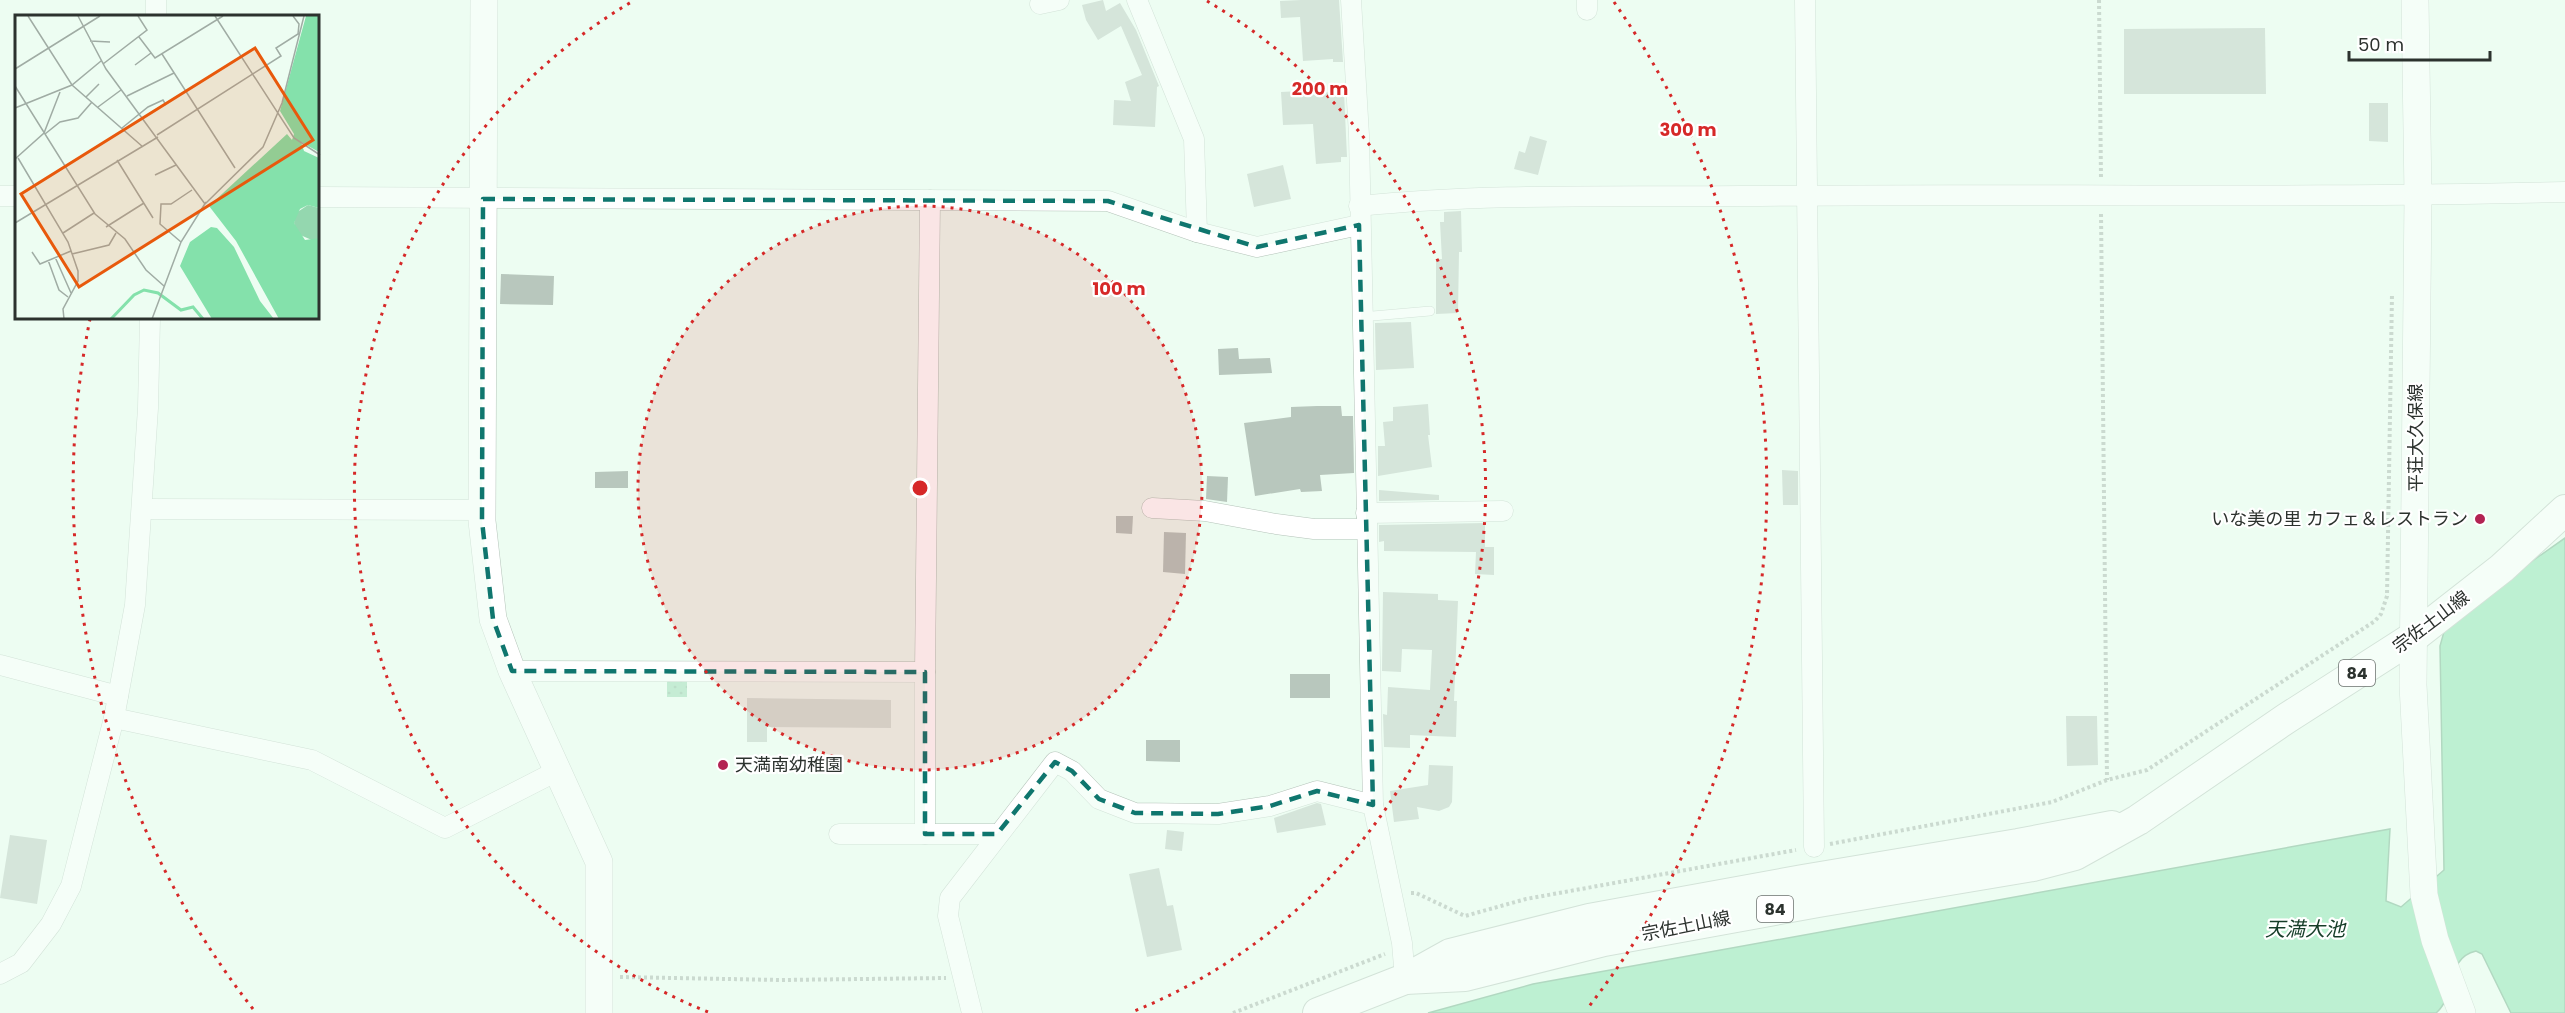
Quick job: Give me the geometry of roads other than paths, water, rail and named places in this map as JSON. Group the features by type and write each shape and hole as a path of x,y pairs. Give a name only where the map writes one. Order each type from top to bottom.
{"main road":[{"name":"宗佐土山線","path":"1318,1013 1405,979 1450,954 1589,919 2018,844 2138,820 2287,718 2415,636 2502,568 2565,510"}],"street":[{"path":"484,0 482,510 493,619 512,672 599,862 598,1013"},
{"path":"1137,0 1194,139 1197,232"},
{"path":"1352,0 1359,135 1372,806 1402,943 1405,979"},
{"path":"1805,0 1814,847"},
{"name":"平荘大久保線","path":"2415,0 2418,196 2413,685 2424,895 2435,940 2457,1001"},
{"path":"320,197 1108,201 1197,232 1257,247 1359,215 1428,199 1806,195 2418,196 2565,192"},
{"path":"925,834 930,200"},
{"path":"0,974 21,963 51,924 71,886 114,718 135,605 142,509 150,320"},
{"path":"1152,508 1205,511 1276,525 1314,529 1366,521 1503,511"},
{"path":"142,509 482,510"},
{"path":"0,665 118,696"},
{"path":"512,672 925,672"},
{"path":"114,718 312,760 445,828 557,771"},
{"path":"972,1013 948,916 950,898 1054,762 1072,771 1099,799 1135,813 1218,814 1270,806 1317,791 1372,806"},
{"path":"839,834 998,834"}],"lane":[{"path":"1361,317 1430,311"}],"water":[{"name":"天満大池","path":"2565,538 2565,1013 2511,1013 2482,954 2476,951 2466,955 2460,961 2455,969 2447,997 2436,1013 1428,1013 1533,984 2390,829 2386,901 2401,907 2444,870 2440,646 2447,621"}],"place":[{"name":"いな美の里 カフェ＆レストラン","path":"2480,519"},
{"name":"天満南幼稚園","path":"723,765"}]}
